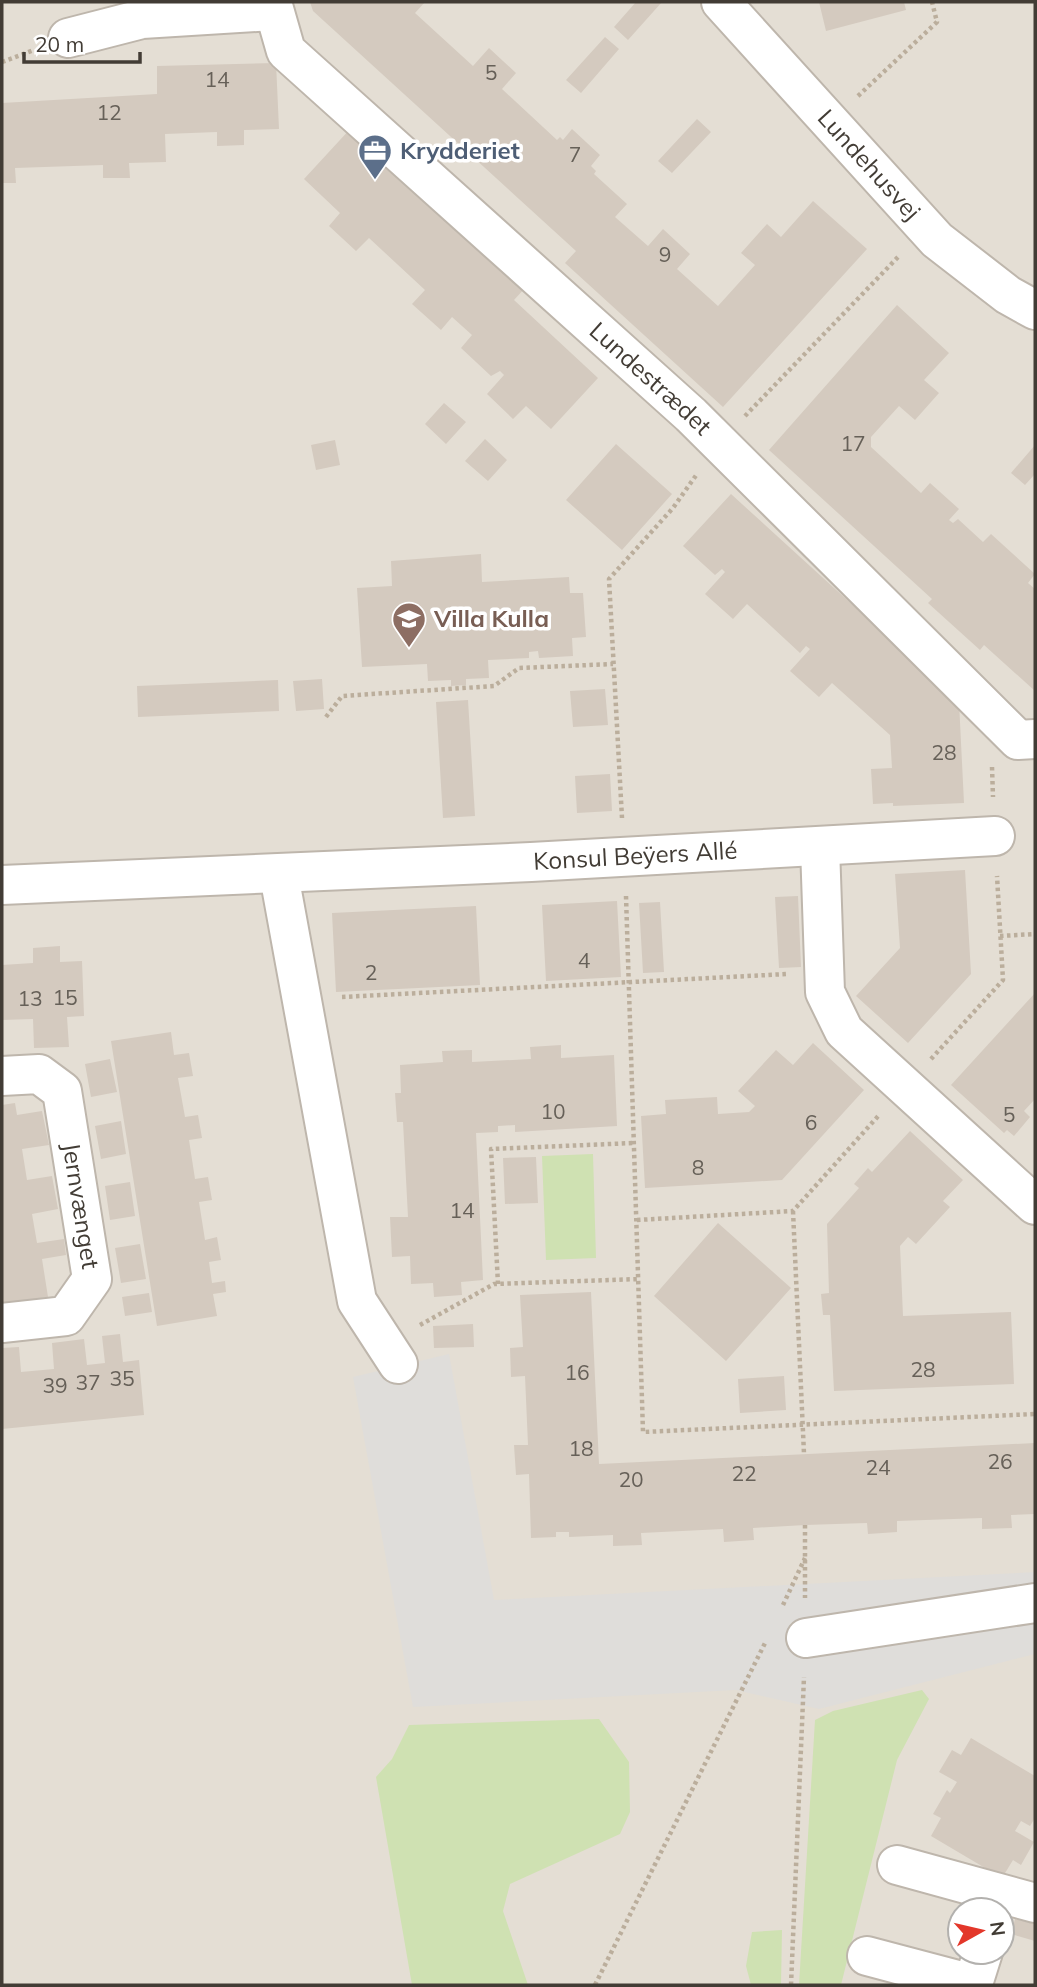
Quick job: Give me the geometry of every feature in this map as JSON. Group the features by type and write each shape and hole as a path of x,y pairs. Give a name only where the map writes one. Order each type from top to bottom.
{"street":[{"name":"Lundehusvej","path":"721,2 937,240 1008,295 1035,310"},
{"name":"Lundestrædet","path":"68,38 142,19 272,6 286,51 719,442 1018,740 1035,739"},
{"name":"Konsul Beÿers Allé","path":"2,885 625,858 995,836"},
{"path":"820,847 825,992 844,1031 1035,1205"},
{"path":"279,875 357,1301 392,1354"},
{"name":"Jernvænget","path":"2,1076 39,1074 62,1091 92,1279 66,1316 2,1322"},
{"path":"788,1636 1035,1603"},
{"path":"897,1865 993,1896"},
{"path":"867,1956 973,1984 979,1966"}],"path":[{"path":"830,122 937,22 932,2"},
{"path":"926,227 719,442 673,508 609,579 625,858 643,1432 1035,1414"},
{"path":"326,717 342,696 495,686 519,668 614,664"},
{"path":"1000,936 1035,934"},
{"path":"302,999 823,973"},
{"path":"498,1284 491,1149 634,1143"},
{"path":"793,1211 804,1454"},
{"path":"392,1354 498,1284 639,1279"},
{"path":"791,1985 788,1636 805,1558 805,1525"},
{"path":"782,1609 805,1558"},
{"path":"595,1985 788,1636"}],"shaded area":[{"path":"2,2 1035,2 1035,1985 2,1985"},
{"path":"449,1354 494,1600 1035,1572 1035,1654 819,1709 736,1690 413,1707 353,1377"}],"green space":[{"path":"593,1154 596,1258 546,1260 542,1156"},
{"path":"922,1690 929,1699 897,1760 841,1985 799,1985 815,1720 833,1711"},
{"path":"599,1719 629,1762 630,1812 620,1834 510,1884 503,1911 528,1985 412,1985 376,1777 392,1759 409,1725"},
{"path":"782,1930 781,1985 751,1985 746,1966 752,1932"}],"building":[{"path":"310,2 425,2 415,13 473,66 489,48 516,73 502,89 557,140 560,137 563,140 572,129 600,155 591,166 596,171 594,174 627,204 615,217 648,246 663,229 690,254 677,269 718,306 755,265 741,253 767,224 781,237 813,201 867,249 723,407 565,263 576,251 313,11"},
{"path":"636,2 662,2 628,40 614,27"},
{"path":"819,2 904,2 906,10 826,31"},
{"path":"605,37 619,49 581,93 566,80"},
{"path":"276,63 279,129 244,130 244,145 217,146 217,132 165,134 166,162 129,163 130,178 103,178 103,165 15,168 16,183 2,183 2,103 157,94 157,66"},
{"path":"697,119 711,132 672,173 658,161"},
{"path":"351,128 525,288 514,300 598,378 551,429 526,406 513,419 487,394 504,375 500,371 491,376 461,348 472,335 452,317 441,330 412,304 425,290 369,238 356,251 329,226 340,213 304,179"},
{"path":"897,305 949,353 924,380 939,393 915,420 899,406 871,437 871,447 921,493 930,483 959,509 949,520 953,523 958,519 983,542 991,534 1035,574 1028,583 1035,589 1035,691 984,645 980,650 928,603 932,599 769,450"},
{"path":"444,403 466,422 446,444 425,424"},
{"path":"485,439 507,460 488,481 465,461"},
{"path":"335,440 340,465 316,470 311,445"},
{"path":"616,444 672,494 622,550 566,500"},
{"path":"1035,445 1035,474 1025,485 1011,473"},
{"path":"731,494 959,702 964,803 893,806 893,803 873,804 871,769 892,768 890,735 832,683 819,697 790,671 810,649 806,646 800,653 747,604 733,619 705,594 725,572 722,569 715,575 683,546"},
{"path":"481,554 482,582 569,577 570,593 583,593 586,637 572,638 573,656 539,658 538,651 529,652 529,658 488,660 489,678 466,679 466,685 451,686 451,680 428,681 427,664 362,667 357,588 392,586 391,561"},
{"path":"322,679 324,709 296,711 293,681"},
{"path":"278,680 279,711 138,717 137,686"},
{"path":"605,689 608,725 573,727 570,691"},
{"path":"468,700 475,816 443,818 436,702"},
{"path":"610,774 612,811 577,813 575,776"},
{"path":"965,870 971,974 908,1043 856,996 900,948 895,874"},
{"path":"798,896 801,967 779,968 775,897"},
{"path":"617,901 621,977 546,981 542,905"},
{"path":"660,902 664,972 643,973 639,903"},
{"path":"476,906 480,985 336,992 332,913"},
{"path":"60,946 60,962 82,961 84,1016 67,1017 69,1047 34,1048 33,1019 2,1020 2,965 33,963 33,948"},
{"path":"1035,993 1035,1099 1024,1111 1030,1117 1014,1136 1007,1130 1004,1133 951,1085"},
{"path":"171,1032 174,1055 189,1053 193,1076 178,1078 185,1117 198,1115 202,1138 189,1140 195,1179 208,1177 212,1200 199,1202 205,1240 217,1237 221,1260 209,1262 212,1283 225,1281 226,1292 213,1294 217,1316 157,1326 111,1041"},
{"path":"813,1043 864,1090 782,1180 645,1188 641,1116 666,1114 665,1100 717,1097 718,1114 749,1112 755,1106 738,1091 776,1050 793,1065"},
{"path":"561,1045 561,1058 614,1055 617,1126 515,1132 515,1125 498,1126 498,1132 476,1133 483,1280 461,1282 462,1295 434,1297 433,1283 411,1284 410,1256 392,1257 390,1217 408,1217 403,1122 397,1122 395,1093 401,1093 400,1065 443,1062 442,1051 472,1050 472,1062 531,1059 530,1047"},
{"path":"110,1059 117,1092 91,1097 85,1064"},
{"path":"15,1103 17,1115 42,1111 49,1145 22,1149 27,1180 52,1176 58,1209 32,1214 37,1243 64,1239 66,1255 42,1259 48,1297 2,1304 2,1105"},
{"path":"121,1121 126,1154 101,1159 95,1126"},
{"path":"910,1131 963,1180 943,1201 950,1207 916,1244 908,1237 900,1246 903,1316 1011,1312 1014,1384 834,1391 830,1315 823,1315 821,1294 829,1293 827,1224 859,1188 854,1184 868,1168 872,1172"},
{"path":"536,1157 538,1203 505,1204 503,1158"},
{"path":"130,1182 135,1216 110,1220 105,1186"},
{"path":"718,1223 791,1288 726,1361 654,1296"},
{"path":"140,1244 146,1279 121,1283 115,1248"},
{"path":"591,1292 599,1464 1035,1443 1035,1514 1011,1515 1012,1528 982,1529 982,1518 897,1521 897,1532 868,1534 867,1523 805,1525 753,1528 754,1540 724,1542 723,1529 641,1533 642,1545 613,1546 613,1535 569,1537 569,1532 556,1532 556,1537 531,1538 529,1474 516,1475 514,1445 528,1445 525,1376 511,1377 510,1348 523,1347 520,1295"},
{"path":"149,1293 152,1312 125,1316 122,1297"},
{"path":"473,1324 474,1347 434,1348 433,1326"},
{"path":"120,1334 123,1362 139,1360 144,1415 2,1429 2,1348 19,1347 21,1372 54,1369 52,1343 84,1339 87,1365 105,1363 102,1336"},
{"path":"784,1376 786,1410 740,1413 738,1379"},
{"path":"971,1738 1035,1776 1035,1818 1030,1826 1021,1821 1015,1831 1034,1842 1021,1865 1013,1860 1002,1878 931,1836 941,1818 933,1814 947,1790 950,1793 957,1782 939,1772 952,1750 961,1755"},
{"path":"1016,1919 1035,1924 1035,1941 1016,1935"}],"place":[{"name":"Krydderiet","path":"375,181"},
{"name":"Villa Kulla","path":"409,649"}]}
